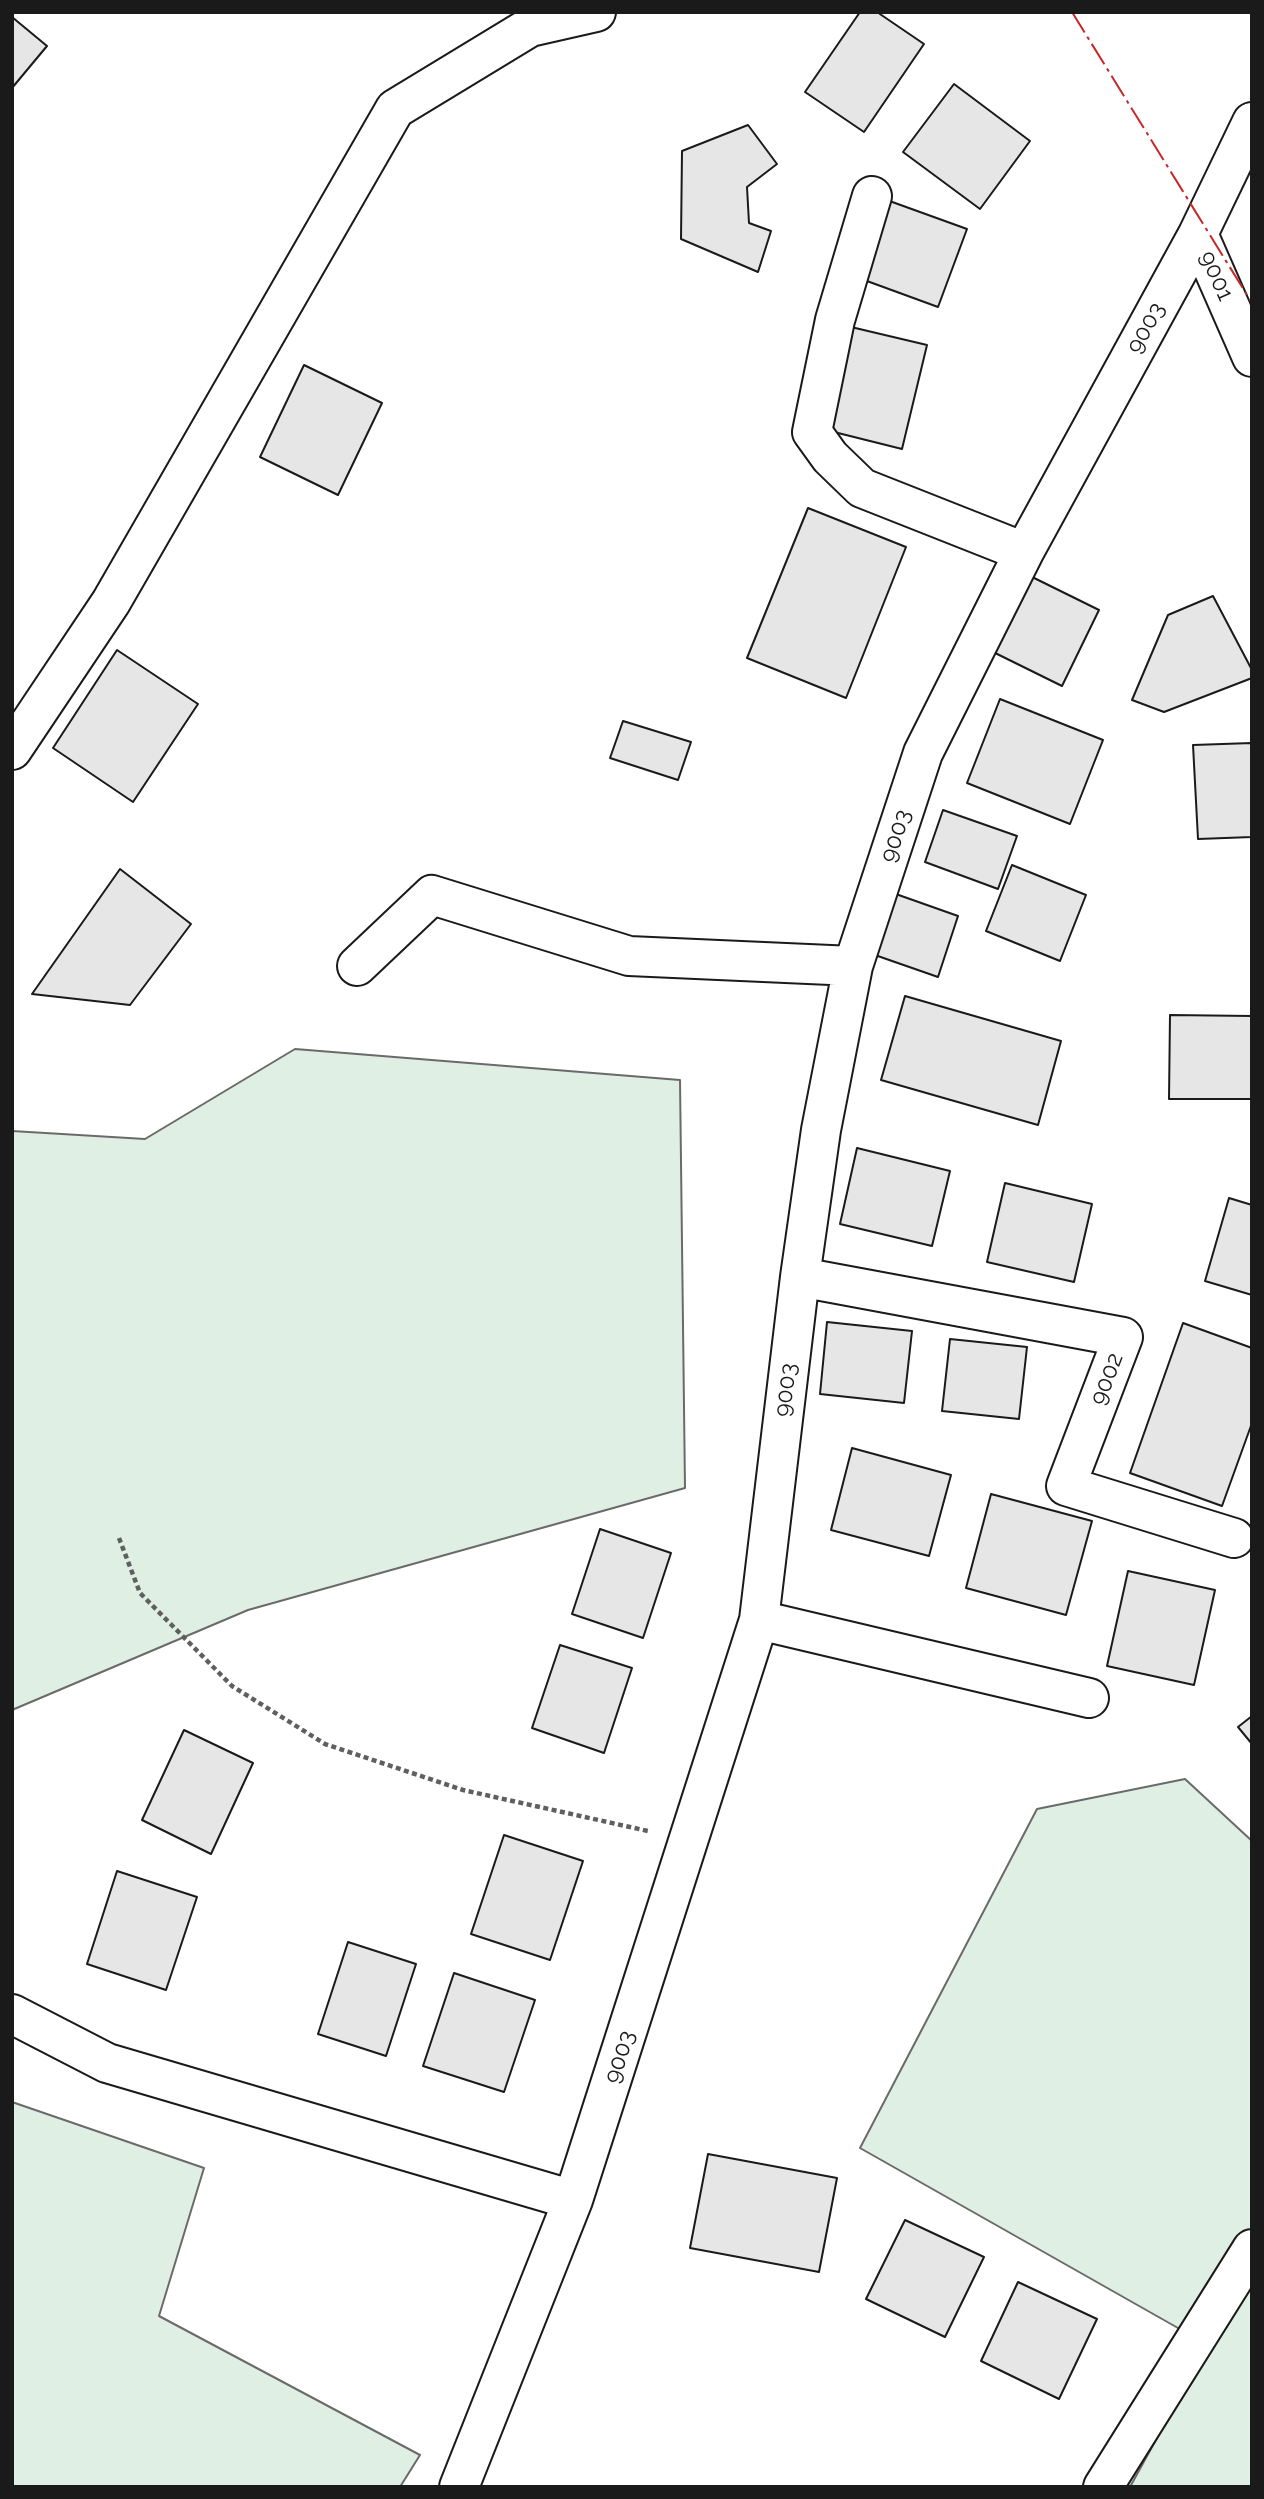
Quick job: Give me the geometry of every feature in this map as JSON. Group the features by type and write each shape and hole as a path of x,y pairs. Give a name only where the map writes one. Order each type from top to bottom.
{"street":[{"path":"12,750 111,602 395,109 530,27 596,12"},
{"name":"9003","path":"459,2487 573,2200 759,1620 800,1277 821,1130 853,966 923,752 1024,552 1198,234 1252,122"},
{"path":"872,196 835,320 812,432 830,457 862,488 1024,552"},
{"name":"9001","path":"1198,234 1252,357"},
{"path":"357,966 432,895 629,956 853,966"},
{"name":"9002","path":"800,1277 1123,1337 1066,1486 1234,1538"},
{"path":"759,1620 1089,1698"},
{"path":"12,2014 107,2063 573,2200"},
{"path":"1103,2487 1252,2249"}],"path":[{"path":"118,1538 140,1593 232,1686 325,1744 463,1790 690,1841"}],"green space":[{"path":"295,1049 680,1080 685,1488 248,1610 12,1710 12,1131 145,1139"},
{"path":"1185,1779 1252,1841 1252,2487 1130,2487 1208,2345 860,2148 1037,1809"},
{"path":"12,2102 204,2168 159,2316 420,2455 400,2487 12,2487"}],"building":[{"path":"860,12 877,12 924,44 864,132 805,92"},
{"path":"12,17 47,46 12,88"},
{"path":"954,84 1030,141 980,209 903,152"},
{"path":"748,125 777,164 747,187 749,223 771,231 758,272 681,239 682,151"},
{"path":"884,199 967,229 938,307 856,277"},
{"path":"851,327 927,345 902,449 826,430"},
{"path":"304,365 382,403 338,495 260,457"},
{"path":"808,508 906,547 846,698 747,658"},
{"path":"1022,572 1099,610 1062,686 985,648"},
{"path":"1213,596 1252,670 1252,678 1164,712 1132,700 1168,615"},
{"path":"117,650 198,704 133,802 53,748"},
{"path":"1000,699 1103,740 1070,824 967,783"},
{"path":"623,721 691,742 678,780 610,758"},
{"path":"1252,743 1252,837 1198,839 1193,745"},
{"path":"943,810 1017,836 998,889 925,862"},
{"path":"1012,865 1086,895 1060,961 986,931"},
{"path":"120,869 191,924 130,1005 32,994"},
{"path":"893,893 958,916 938,977 872,954"},
{"path":"905,996 1061,1041 1038,1125 881,1080"},
{"path":"1170,1015 1252,1016 1252,1099 1169,1099"},
{"path":"857,1148 950,1171 932,1246 840,1224"},
{"path":"1005,1183 1092,1204 1074,1282 987,1262"},
{"path":"1229,1198 1252,1205 1252,1295 1205,1281"},
{"path":"827,1322 912,1331 904,1403 820,1394"},
{"path":"1183,1323 1252,1348 1252,1423 1222,1506 1130,1473"},
{"path":"950,1339 1027,1347 1019,1419 942,1411"},
{"path":"852,1448 951,1475 929,1556 831,1530"},
{"path":"991,1494 1092,1521 1066,1615 966,1588"},
{"path":"600,1529 671,1553 643,1638 572,1614"},
{"path":"1128,1571 1215,1590 1194,1685 1107,1666"},
{"path":"560,1645 632,1668 604,1753 532,1728"},
{"path":"1252,1716 1252,1744 1238,1727"},
{"path":"184,1730 253,1763 211,1854 142,1820"},
{"path":"504,1835 583,1861 550,1960 471,1934"},
{"path":"117,1871 197,1897 166,1990 87,1964"},
{"path":"348,1942 416,1964 386,2056 318,2034"},
{"path":"454,1973 535,2000 504,2092 423,2066"},
{"path":"708,2154 837,2178 819,2272 690,2248"},
{"path":"905,2220 984,2257 945,2337 866,2299"},
{"path":"1018,2282 1097,2319 1059,2399 981,2361"}],"power":[{"path":"1072,12 1252,303"}]}
